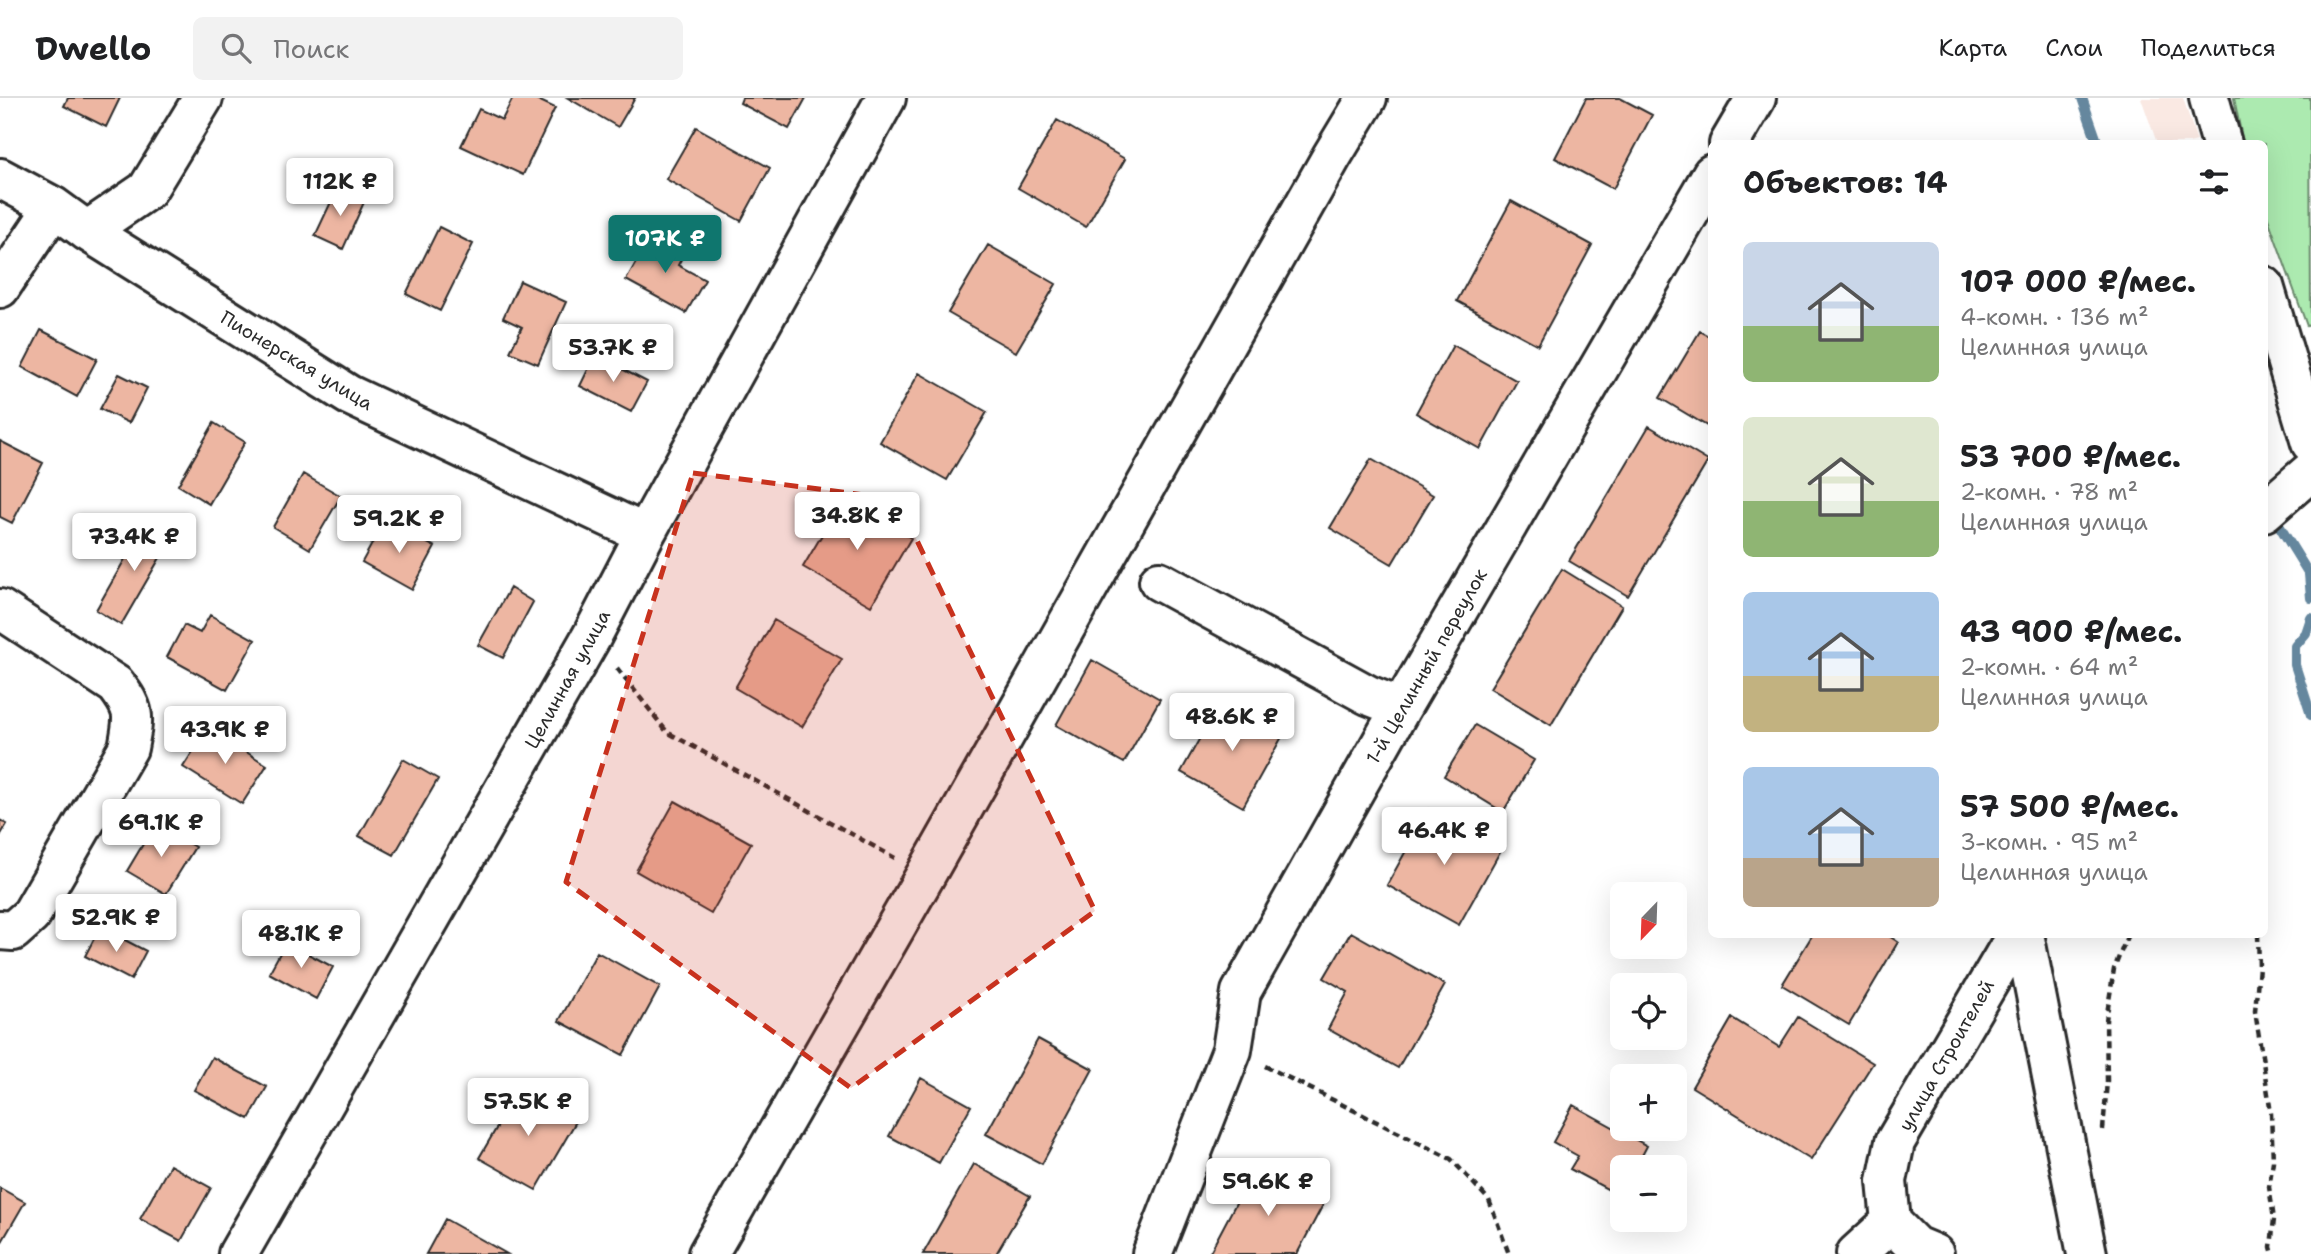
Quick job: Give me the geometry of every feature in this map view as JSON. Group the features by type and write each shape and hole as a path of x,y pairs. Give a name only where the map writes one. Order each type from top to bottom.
{"street":[{"path":"87,231 147,190 204,98"},
{"name":"Целинная улица","path":"238,1254 592,636 645,534 886,98"},
{"path":"708,1254 1367,98"},
{"path":"1732,140 1756,98"},
{"path":"2208,98 2221,140"},
{"name":"Пионерская улица","path":"0,178 54,207 87,231 349,395 645,534"},
{"name":"1-й Целинный переулок","path":"1152,1254 1232,1049 1241,992 1401,708 1708,181"},
{"path":"0,288 54,207"},
{"path":"2268,299 2311,443"},
{"path":"2268,509 2311,471"},
{"path":"1158,581 1368,695 1401,708"},
{"path":"0,609 116,685 129,702 133,720 128,748 31,915 13,931 0,930"},
{"name":"улица Строителей","path":"1891,1222 1888,1181 1895,1142 2015,938"},
{"path":"2025,938 2087,1254"},
{"path":"1856,1254 1891,1222 1915,1246 1934,1254"}],"path":[{"path":"592,636 667,732 925,876"},
{"path":"2102,1136 2107,1082 2106,1020 2115,969 2127,938"},
{"path":"2258,938 2259,967 2255,1011 2271,1113 2273,1161 2269,1187 2274,1219 2271,1247 2273,1254"},
{"path":"1232,1049 1451,1159 1489,1200 1508,1254"}],"highlighted area":[{"path":"693,473 897,499 1095,911 851,1088 566,882"}],"shaded area":[{"path":"2141,98 2183,98 2197,140 2156,140"}],"green space":[{"path":"2234,98 2310,98 2311,325 2307,326 2268,218 2268,140 2242,140"}],"building":[{"path":"68,98 120,98 106,127 64,106"},
{"path":"513,98 534,98 555,108 523,175 461,146 479,109 502,120"},
{"path":"568,98 635,98 618,127"},
{"path":"742,98 806,98 789,129 740,103"},
{"path":"1586,98 1620,98 1652,115 1613,189 1555,158"},
{"path":"1057,120 1125,159 1086,227 1018,188"},
{"path":"696,127 770,168 741,221 666,179"},
{"path":"338,187 365,200 343,249 315,236"},
{"path":"1511,201 1592,245 1538,345 1457,301"},
{"path":"439,227 473,244 440,311 406,294"},
{"path":"652,234 685,252 678,265 705,280 686,313 626,280"},
{"path":"988,245 1056,284 1016,352 948,313"},
{"path":"520,281 566,302 538,364 510,352 522,327 503,318"},
{"path":"41,330 97,359 77,397 22,367"},
{"path":"1700,331 1708,336 1708,427 1660,398"},
{"path":"1453,345 1517,381 1480,449 1416,413"},
{"path":"595,355 647,382 631,412 580,386"},
{"path":"919,373 987,412 947,480 880,442"},
{"path":"119,374 147,388 129,423 100,409"},
{"path":"214,423 245,442 209,504 178,485"},
{"path":"1649,426 1708,461 1628,596 1569,561"},
{"path":"0,441 43,463 12,523 0,517"},
{"path":"1371,459 1433,495 1392,564 1330,528"},
{"path":"303,474 341,496 310,549 273,527"},
{"path":"843,499 911,538 871,606 803,567"},
{"path":"385,520 435,547 412,590 362,562"},
{"path":"146,522 172,537 121,625 96,610"},
{"path":"1562,569 1622,606 1551,725 1490,688"},
{"path":"510,588 533,602 503,658 478,645"},
{"path":"210,615 255,640 227,690 167,657 184,625 200,633"},
{"path":"774,620 842,659 802,727 735,688"},
{"path":"1092,660 1160,699 1124,763 1056,725"},
{"path":"1221,700 1283,735 1243,807 1181,772"},
{"path":"1475,725 1534,760 1503,812 1444,776"},
{"path":"208,728 267,765 242,804 183,767"},
{"path":"403,759 438,779 394,855 359,836"},
{"path":"675,801 751,843 711,914 636,871"},
{"path":"1429,809 1501,850 1459,925 1387,885"},
{"path":"0,820 7,824 0,836"},
{"path":"155,824 195,847 166,894 127,871"},
{"path":"100,927 146,951 131,980 85,956"},
{"path":"1351,932 1445,985 1398,1068 1328,1029 1348,992 1324,978"},
{"path":"1811,938 1892,938 1898,942 1849,1025 1782,985"},
{"path":"286,942 333,967 316,999 269,973"},
{"path":"597,952 660,987 623,1055 559,1021"},
{"path":"1798,1017 1873,1063 1811,1160 1692,1087 1732,1018 1779,1047"},
{"path":"1038,1039 1093,1069 1042,1164 986,1134"},
{"path":"212,1057 267,1087 249,1119 194,1090"},
{"path":"921,1078 971,1106 939,1163 889,1136"},
{"path":"521,1086 578,1118 536,1190 479,1158"},
{"path":"1573,1105 1610,1126 1610,1141 1638,1141 1647,1146 1642,1155 1610,1155 1610,1191 1570,1169 1578,1156 1553,1142"},
{"path":"974,1164 1030,1196 996,1254 923,1254"},
{"path":"170,1165 211,1188 181,1241 140,1219"},
{"path":"1256,1165 1325,1201 1297,1254 1209,1254"},
{"path":"0,1188 25,1202 0,1245"},
{"path":"445,1219 507,1254 426,1254"}],"waterway":[{"path":"2082,98 2097,140"},
{"path":"2277,522 2309,574 2311,598"},
{"path":"2311,618 2306,633 2295,646 2295,665 2311,715"}]}
